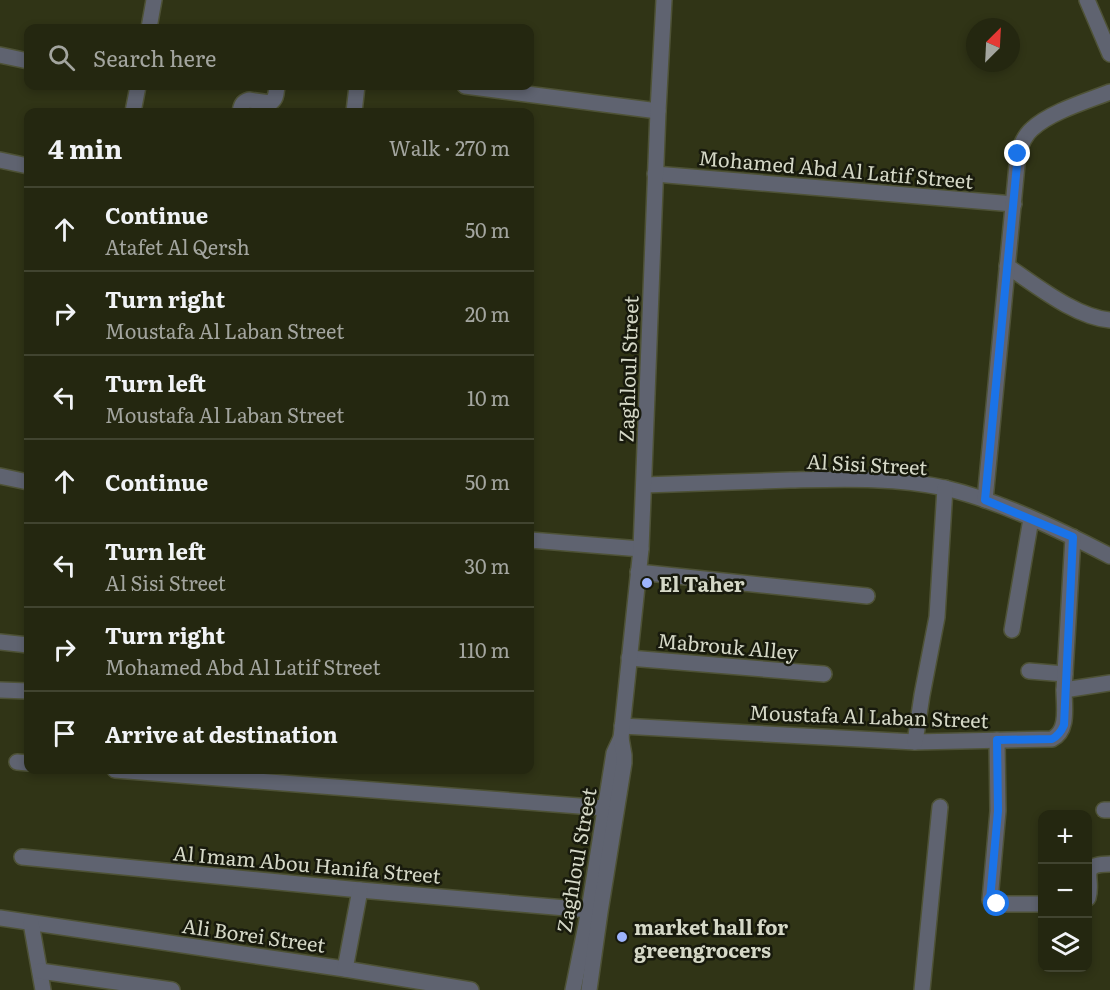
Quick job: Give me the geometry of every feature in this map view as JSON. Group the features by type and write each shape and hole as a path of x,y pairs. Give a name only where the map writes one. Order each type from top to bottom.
{"street":[{"path":"150,24 154,0"},
{"name":"Zaghloul Street","path":"589,990 624,763 622,732 641,549 664,0"},
{"path":"1087,0 1110,54"},
{"path":"0,55 24,60"},
{"path":"134,108 137,90"},
{"path":"241,108 241,105 249,100 270,103 276,97 277,90"},
{"path":"354,108 357,90"},
{"path":"496,90 658,111"},
{"path":"985,500 1018,154 1022,141 1046,118 1110,92"},
{"path":"0,160 24,165"},
{"name":"Mohamed Abd Al Latif Street","path":"655,174 1014,204"},
{"path":"1006,266 1084,315 1110,320"},
{"path":"0,476 24,481"},
{"name":"Al Sisi Street","path":"644,485 853,479 945,488 985,500 1073,537 1110,556"},
{"path":"915,742 937,617 945,488"},
{"path":"1012,630 1031,519"},
{"path":"1073,537 1065,690 1110,683"},
{"path":"534,540 641,549"},
{"path":"638,572 867,596"},
{"path":"0,642 24,645"},
{"name":"Mabrouk Alley","path":"629,658 824,674"},
{"path":"1029,671 1065,674"},
{"path":"0,690 24,691"},
{"name":"Moustafa Al Laban Street","path":"622,732 915,742 1052,739 1057,736 1064,725 1065,690"},
{"name":"Zaghloul Street","path":"573,990 589,910 614,753 622,732"},
{"path":"997,740 998,811 990,900 994,904 1038,904"},
{"path":"167,774 605,808"},
{"path":"922,990 940,807"},
{"name":"Al Imam Abou Hanifa Street","path":"22,857 589,910"},
{"path":"1092,867 1110,864"},
{"path":"345,969 360,890"},
{"name":"Ali Borei Street","path":"0,918 471,990"},
{"path":"31,923 43,990"},
{"path":"40,971 172,990"}],"place":[{"name":"El Taher","path":"647,583"},
{"name":"market hall for greengrocers","path":"622,937"}],"route":[{"path":"997,904 990,900 998,811 997,740 1052,739 1057,736 1064,725 1073,537 985,500 1018,154"}]}
